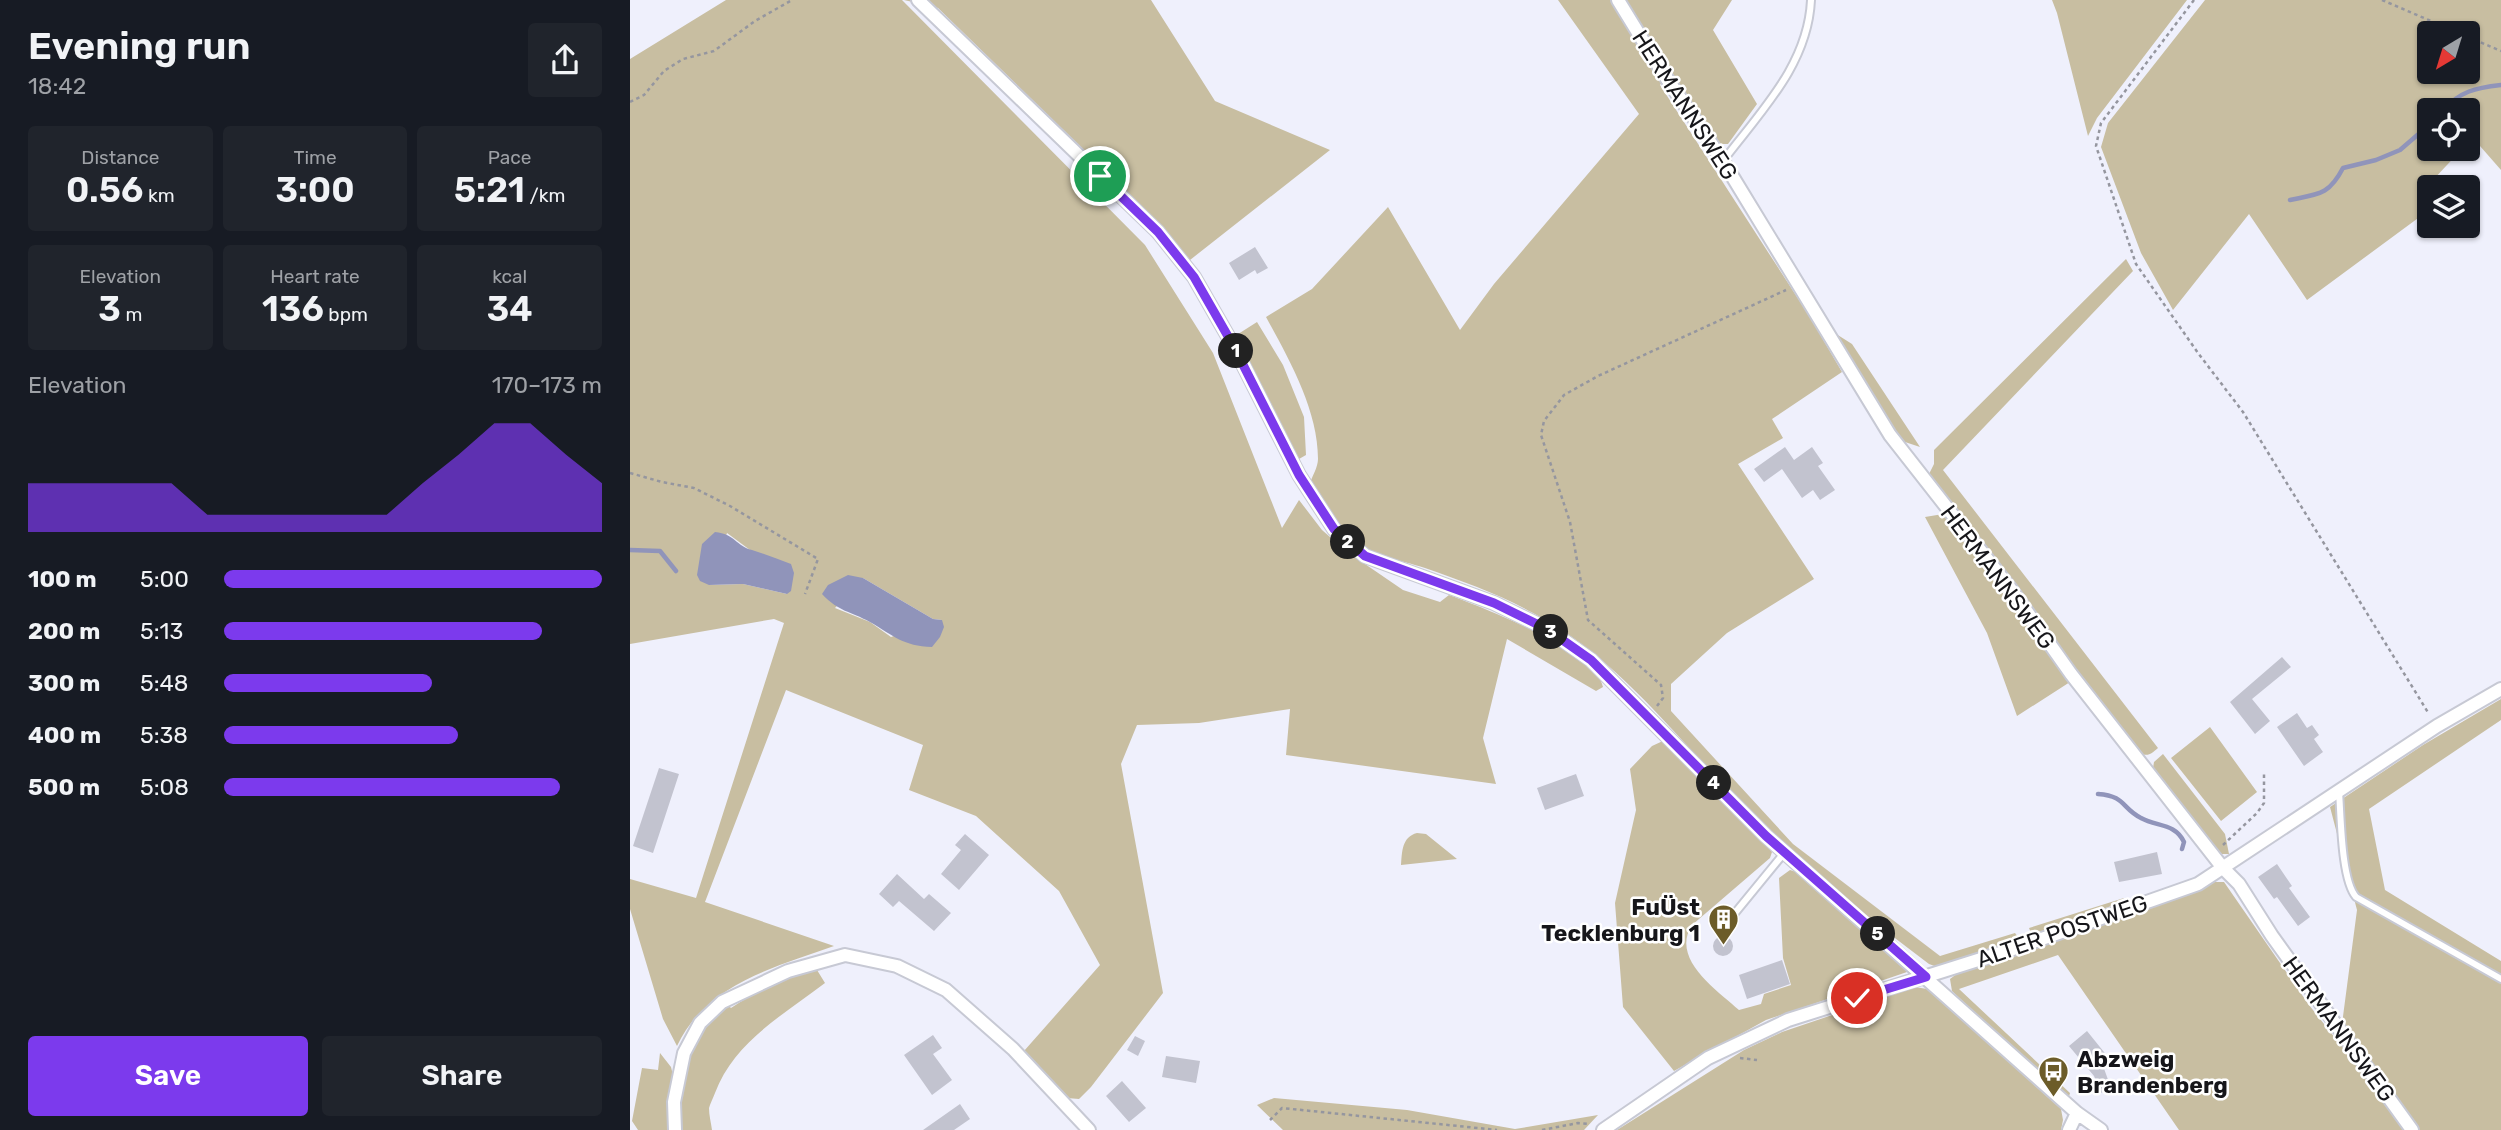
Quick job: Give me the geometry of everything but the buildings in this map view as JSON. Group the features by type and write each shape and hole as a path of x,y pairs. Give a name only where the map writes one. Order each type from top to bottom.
{"street":[{"path":"918,0 1158,232 1194,277 1233,345 1299,475 1334,529 1365,556 1494,603 1547,629 1591,660 1785,852 2077,1113 2101,1130"},
{"name":"HERMANNSWEG","path":"1618,0 1661,70 1723,161 1890,435 2013,592 2100,713 2239,884 2272,936 2412,1130"},
{"name":"ALTER POSTWEG","path":"1605,1128 1708,1058 1788,1020 1926,977 2198,884 2220,862 2501,689"},
{"path":"675,1130 674,1102 684,1053 700,1023 722,1002 788,971 845,955 897,966 946,990 1013,1049 1089,1130"},
{"path":"2069,1130 2077,1113"}],"lane":[{"path":"1723,161 1782,84 1797,58 1807,33 1811,0"},
{"path":"2339,790 2344,854 2350,890 2356,897 2501,979"},
{"path":"1735,913 1785,852"}],"path":[{"path":"630,102 644,95 664,71 682,59 714,51 755,21 792,0"},
{"path":"2194,0 2102,123 2096,146 2136,264 2198,354 2243,412 2437,726"},
{"path":"2382,0 2431,21"},
{"path":"2480,42 2501,51"},
{"path":"1647,716 1663,698 1661,685 1588,620 1570,522 1541,435 1544,421 1564,395 1598,376 1791,288"},
{"path":"630,472 694,488 730,506 818,559 805,594"},
{"path":"2220,862 2223,845 2264,803 2264,774"},
{"path":"1270,1120 1282,1108 1497,1130"},
{"path":"1542,1130 1578,1123 1605,1128"}],"shaded area":[{"path":"726,0 902,0 1145,245 1213,353 1282,528 1299,500 1322,530 1346,551 1403,590 1440,602 1449,595 1536,632 1581,659 1596,673 1603,687 1596,691 1507,639 1483,738 1496,784 1286,755 1290,709 1199,723 1137,725 1121,764 1163,993 1079,1099 1067,1098 1024,1051 1100,965 1059,891 976,816 909,790 923,745 786,690 705,902 834,946 766,971 724,993 705,1007 677,1046 663,1019 630,909 630,879 696,898 784,623 774,619 630,644 630,59","holes":["727,533 750,550 787,594 743,584 709,585","863,578 933,619 942,620 891,637 870,622 835,608"]},
{"path":"904,0 1151,0 1215,101 1330,150 1190,260 1159,223 938,8"},
{"path":"1558,0 1732,0 1713,30 1757,104 1728,144 1717,144 1669,72 1660,85 1810,317 1842,372 1772,419 1783,438 1738,464 1814,579 1727,633 1671,684 1671,711 1793,844 1940,956 2015,933 2018,937 2012,943 1940,968 1929,964 1858,909 1790,851 1747,810 1647,703 1593,653 1564,632 1507,600 1439,573 1377,554 1360,545 1340,526 1309,485 1318,459 1313,422 1301,385 1266,317 1312,289 1388,207 1460,330 1494,284 1639,114"},
{"path":"2052,0 2187,0 2097,118 2088,136 2057,13"},
{"path":"2205,0 2501,0 2501,170 2480,146 2480,98 2417,98 2417,161 2451,161 2438,175 2417,175 2417,219 2307,300 2249,214 2173,310 2141,253 2101,147 2108,123"},
{"path":"2126,259 2133,271 1943,470 2158,748 2147,755 2140,753 1928,476 1934,464 1934,450"},
{"path":"1257,322 1283,365 1304,417 1306,455 1299,459 1292,451 1235,336"},
{"path":"1833,332 1852,344 1920,447 1902,441 1890,427"},
{"path":"1943,514 2070,682 2017,716 1987,633 1925,517"},
{"path":"2501,699 2501,720 2369,809 2385,890 2501,961 2501,1130 2413,1130 2401,1102 2342,1024 2357,910 2330,807 2423,745"},
{"path":"2210,727 2257,792 2221,821 2171,758"},
{"path":"1665,740 1772,852 1770,858 1692,925 1687,938 1687,950 1691,962 1709,983 1739,1010 1761,1004 1764,994 1791,985 1783,958 1779,878 1790,870 1796,872 1880,942 1906,967 1907,972 1766,1020 1674,1071 1623,1007 1615,903 1636,810 1630,769 1652,746"},
{"path":"2163,754 2225,834 2229,854 2222,854 2213,847 2153,768 2154,762"},
{"path":"1417,833 1426,834 1457,859 1401,865 1406,841"},
{"path":"2209,882 2224,882 2309,1005 2408,1130 2179,1130 2058,955 1959,989 2070,1093 2068,1100 1952,991 1950,979 1958,973"},
{"path":"2124,898 2122,902 2035,934 2031,933 2029,928"},
{"path":"817,970 825,983 761,1031 734,1059 723,1075 709,1108 712,1130 681,1130 682,1094 688,1061 703,1031 714,1018 728,1005 731,1008 772,985"},
{"path":"1915,987 1927,989 2061,1109 2061,1130 1617,1130 1744,1050 1782,1032"},
{"path":"660,1053 671,1067 673,1075 668,1102 669,1130 638,1130 632,1121 642,1068 658,1070"},
{"path":"1274,1098 1407,1110 1515,1129 1598,1115 1584,1130 1283,1130 1257,1105"}],"water":[{"path":"715,532 727,535 747,548 791,564 794,573 791,591 787,594 743,584 709,585 700,581 697,575 702,544"},
{"path":"848,575 863,578 933,619 942,620 944,627 940,637 932,647 913,645 845,611 822,594 828,585"}],"waterway":[{"path":"2456,98 2469,92 2501,85"},
{"path":"2290,200 2322,192 2333,184 2343,168 2376,160 2400,150 2417,135"},
{"path":"630,550 660,551 676,571"},
{"path":"2098,794 2114,797 2141,818 2176,832 2184,842 2182,849"}],"place":[{"name":"FuÜst Tecklenburg 1","path":"1723,947"},
{"name":"Abzweig Brandenberg","path":"2054,1099"}],"route":[{"path":"1100,176 1158,232 1194,277 1233,345 1299,475 1334,529 1365,556 1494,603 1547,629 1591,660 1766,836 1926,977 1857,998"}]}
